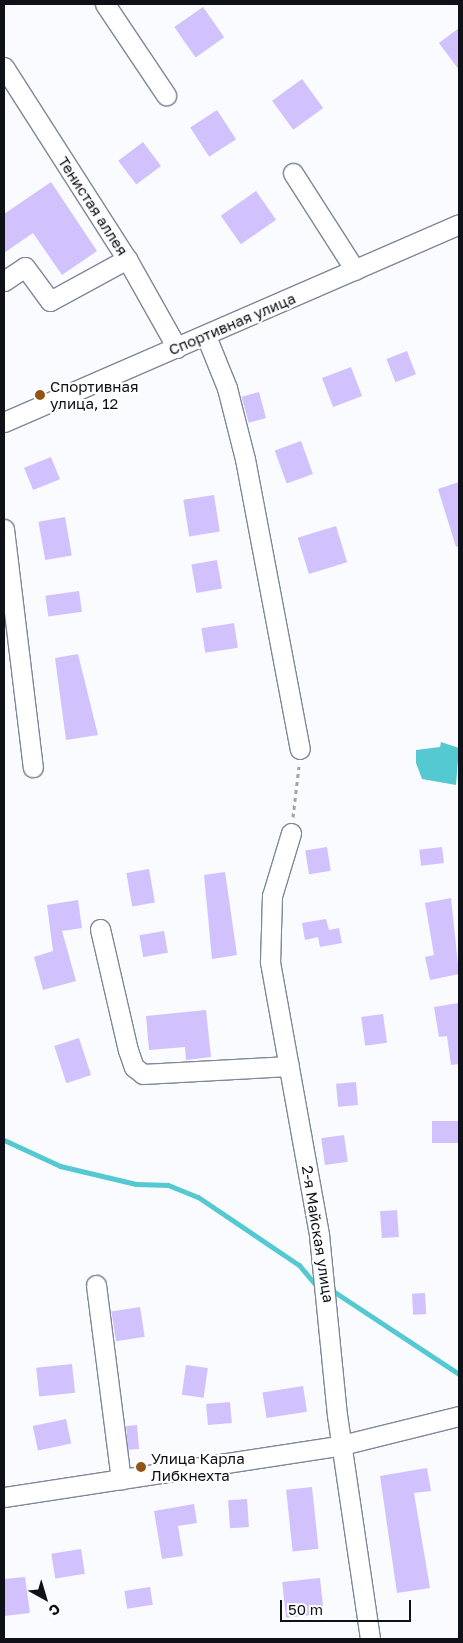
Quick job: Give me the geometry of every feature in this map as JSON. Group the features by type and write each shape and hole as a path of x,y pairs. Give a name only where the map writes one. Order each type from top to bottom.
{"street":[{"path":"105,4 166,95"},
{"name":"Тенистая аллея","path":"4,68 127,259 176,348"},
{"path":"293,173 355,270"},
{"name":"Спортивная улица","path":"4,422 206,336 459,224"},
{"path":"4,281 25,267 50,301 127,259"},
{"path":"206,336 227,388 246,459 300,749"},
{"path":"4,529 33,767"},
{"name":"2-я Майская улица","path":"291,833 272,896 270,928 272,979 289,1066 329,1304 342,1445 370,1639"},
{"path":"100,929 128,1050 134,1067 143,1074 289,1066"},
{"path":"96,1286 121,1479"},
{"path":"4,1497 342,1445 459,1416"}],"path":[{"path":"291,833 300,749"}],"water":[{"path":"441,742 459,748 456,785 422,779 416,763 416,750 440,747"}],"building":[{"path":"203,7 224,37 196,57 174,27"},
{"path":"459,28 459,70 439,43"},
{"path":"302,79 323,108 293,130 272,101"},
{"path":"217,110 236,139 209,157 190,127"},
{"path":"143,142 161,166 136,185 118,161"},
{"path":"51,182 97,251 62,275 33,233 4,253 4,214"},
{"path":"256,191 276,220 241,244 221,216"},
{"path":"407,351 416,374 395,382 386,359"},
{"path":"351,367 362,396 333,407 322,378"},
{"path":"259,392 266,418 249,423 242,397"},
{"path":"301,441 313,474 287,483 275,451"},
{"path":"51,457 60,479 33,490 24,468"},
{"path":"459,482 459,546 456,547 438,489"},
{"path":"214,495 220,532 189,536 183,500"},
{"path":"65,517 72,555 45,560 38,522"},
{"path":"336,526 347,562 309,574 298,538"},
{"path":"217,560 222,589 196,593 191,565"},
{"path":"79,591 82,612 48,617 45,596"},
{"path":"234,623 238,648 205,653 201,628"},
{"path":"78,654 98,735 66,740 55,658"},
{"path":"327,847 331,871 309,874 305,850"},
{"path":"442,847 444,863 421,866 419,850"},
{"path":"149,869 155,902 132,906 126,873"},
{"path":"225,872 237,955 212,959 204,875"},
{"path":"451,898 459,974 430,980 425,957 434,955 425,903"},
{"path":"78,900 82,928 62,931 76,981 43,990 34,957 53,951 47,905"},
{"path":"326,919 329,930 339,928 342,943 320,947 318,937 305,940 302,923"},
{"path":"164,931 168,953 143,957 139,935"},
{"path":"459,1003 459,1064 451,1065 447,1036 439,1037 434,1007"},
{"path":"206,1010 211,1057 186,1060 185,1047 149,1050 146,1016"},
{"path":"383,1014 387,1043 365,1046 361,1017"},
{"path":"79,1038 91,1075 66,1083 54,1046"},
{"path":"356,1082 358,1105 338,1107 336,1084"},
{"path":"432,1121 459,1121 459,1143 432,1143"},
{"path":"344,1135 348,1162 325,1165 321,1138"},
{"path":"397,1210 399,1237 382,1238 380,1211"},
{"path":"425,1293 426,1314 413,1315 412,1294"},
{"path":"140,1307 145,1337 116,1341 111,1312"},
{"path":"72,1364 75,1393 39,1397 36,1368"},
{"path":"186,1365 208,1368 204,1398 182,1395"},
{"path":"303,1386 307,1412 267,1418 263,1392"},
{"path":"230,1402 232,1423 208,1425 206,1404"},
{"path":"66,1419 71,1443 38,1451 33,1426"},
{"path":"137,1425 139,1449 128,1450 126,1426"},
{"path":"427,1468 431,1491 414,1493 430,1588 397,1593 380,1476"},
{"path":"312,1487 318,1549 293,1551 286,1490"},
{"path":"247,1499 249,1527 230,1528 228,1500"},
{"path":"194,1504 197,1523 178,1526 183,1556 162,1559 154,1511"},
{"path":"81,1549 85,1574 55,1578 51,1554"},
{"path":"25,1577 30,1613 4,1616 4,1579"},
{"path":"320,1578 324,1614 286,1618 282,1582"},
{"path":"150,1587 153,1605 127,1609 124,1591"}],"waterway":[{"path":"4,1140 60,1166 136,1184 168,1185 198,1197 299,1265 316,1285"},
{"path":"333,1291 459,1374"}],"place":[{"name":"Спортивная улица, 12","path":"40,395"},
{"name":"Улица Карла Либкнехта","path":"141,1467"}]}
